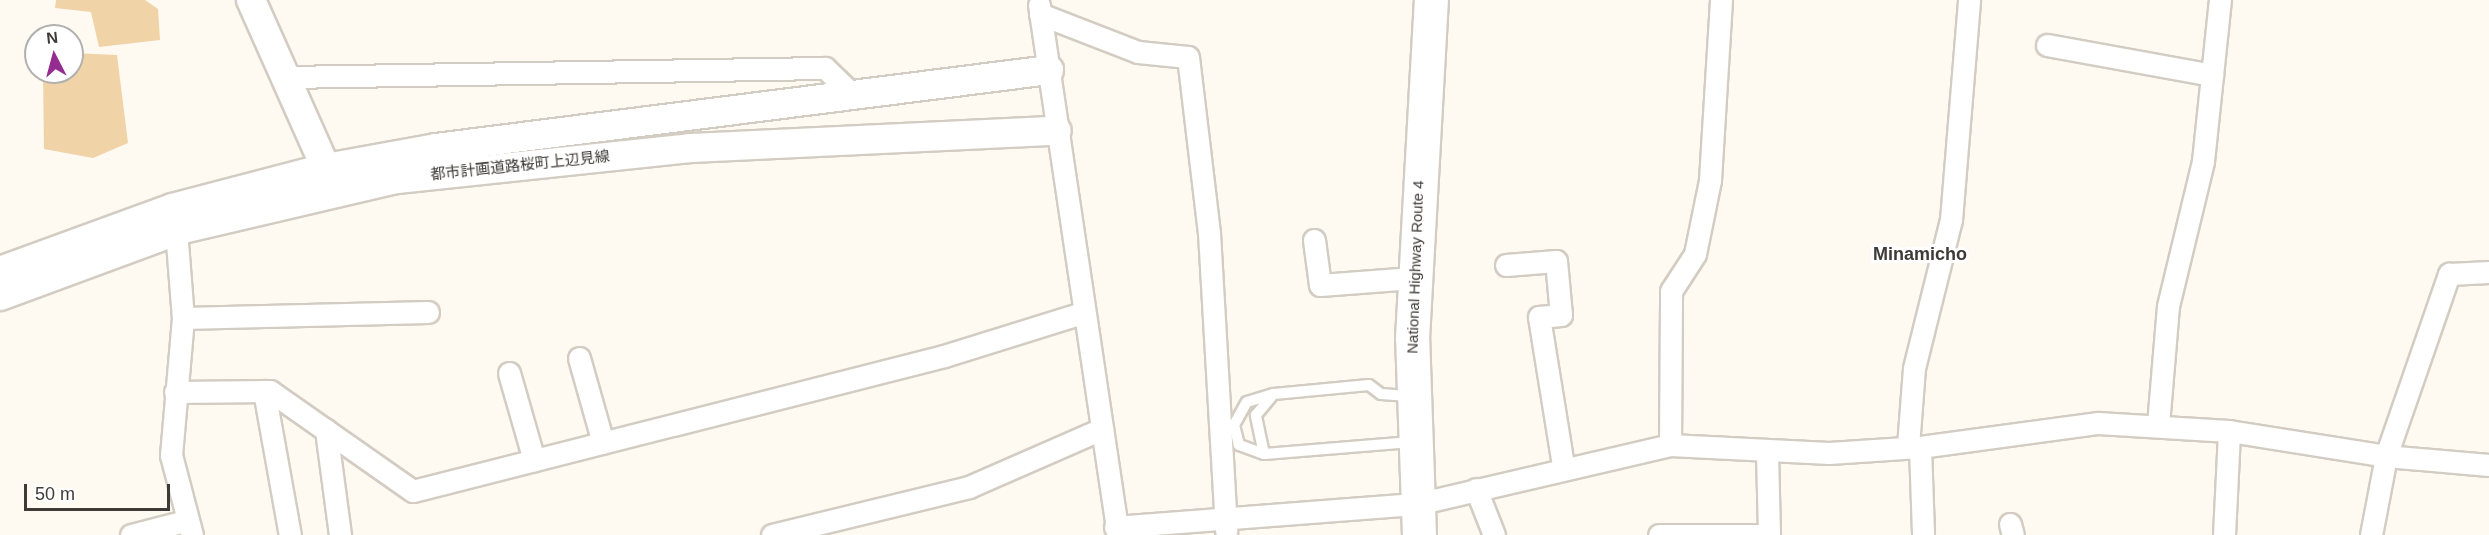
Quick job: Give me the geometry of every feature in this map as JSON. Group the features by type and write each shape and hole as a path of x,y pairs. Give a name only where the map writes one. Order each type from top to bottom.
{"highway":[{"name":"National Highway Route 4","path":"1418,520 1412,396 1413,278 1431,0"}],"street":[{"path":"250,0 330,179"},
{"path":"1670,445 1671,291 1695,254 1710,180 1720,0"},
{"path":"1923,535 1914,447 1914,368 1951,220 1969,0"},
{"path":"2158,425 2169,295 2203,161 2220,0"},
{"path":"1039,7 1082,313 1102,429 1116,531 1418,520 1476,489 1563,466 1670,445 1767,452 1914,447 2098,423 2229,431 2386,456 2489,465"},
{"path":"1039,7 1138,52 1188,57 1209,233 1224,528"},
{"path":"2048,45 2212,75"},
{"path":"286,77 825,68 851,93"},
{"name":"都市計画道路桜町上辺見線","path":"0,271 175,219 330,179 436,148 767,109 851,93 1049,70"},
{"name":"都市計画道路桜町上辺見線","path":"330,179 453,171 690,148 1057,131"},
{"path":"131,535 189,528 171,455 183,318 175,219"},
{"name":"都市計画道路桜町上辺見線","path":"0,296 175,219"},
{"path":"1314,240 1320,285 1413,278"},
{"path":"1506,265 1556,261 1561,315 1539,317 1563,466"},
{"path":"2371,535 2386,456 2449,274 2489,272"},
{"path":"183,318 428,312"},
{"path":"175,392 264,391 326,430 413,491 944,356 1082,313"},
{"path":"579,358 603,443"},
{"path":"509,373 534,460"},
{"path":"264,391 290,535"},
{"path":"772,535 969,487 1102,429"},
{"path":"326,430 340,535"},
{"path":"2224,535 2229,431"},
{"path":"1669,534 1769,535 1767,452"},
{"path":"1476,489 1494,535"}],"lane":[{"path":"1412,396 1381,394 1369,385 1274,394 1247,402 1234,425 1239,445 1264,454 1414,442"},
{"path":"1264,454 1256,416 1274,394"}],"shaded area":[{"path":"56,0 145,0 158,9 160,40 99,47 91,12 55,8"},
{"path":"84,54 117,55 128,143 93,158 44,149 43,84 84,84"}],"district":[{"name":"Minamicho","path":"1920,254"}]}
